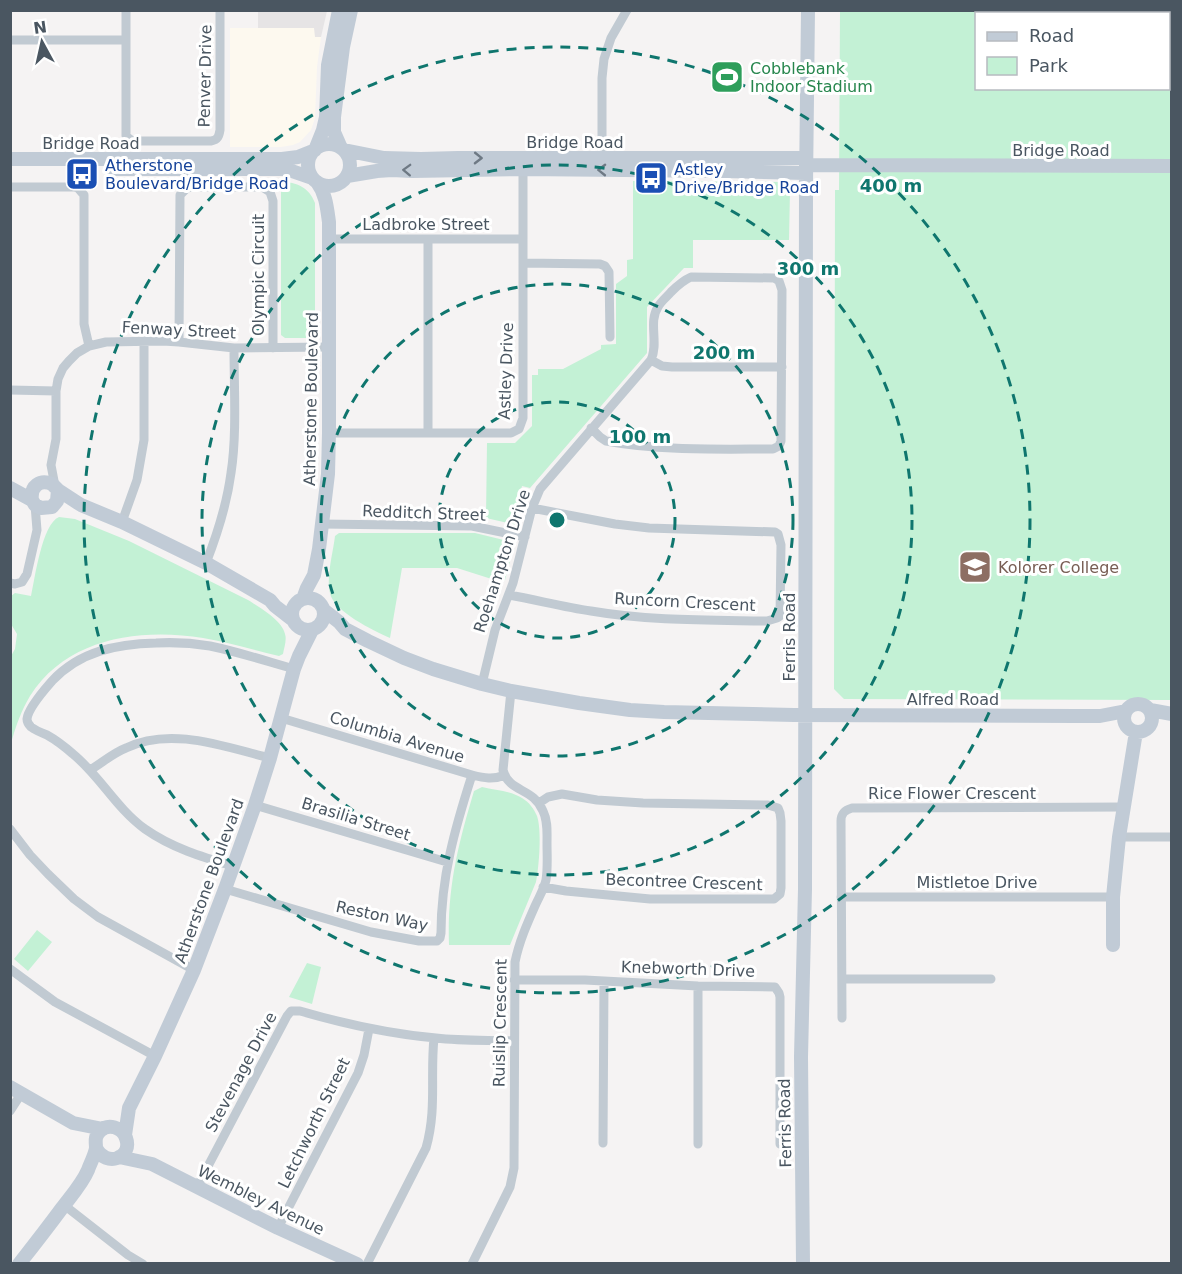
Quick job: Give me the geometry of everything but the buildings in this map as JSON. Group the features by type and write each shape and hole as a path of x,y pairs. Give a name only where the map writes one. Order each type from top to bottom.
{"street":[{"name":"Penver Drive","path":"126,10 125,132 128,139 135,141 214,141 219,137 220,10"},
{"path":"339,10 328,65 326,117 323,130 310,156 308,167 315,180 328,186 335,185 346,177 350,166 347,155 334,132 334,117 343,47 351,10"},
{"path":"602,158 604,58 611,38 627,10"},
{"name":"Ferris Road","path":"803,1263 801,1057 805,889 808,10"},
{"path":"10,40 126,40"},
{"path":"314,151 328,144 343,149"},
{"name":"Bridge Road","path":"343,149 393,158 523,164 724,171 806,166"},
{"name":"Bridge Road","path":"10,159 282,159 298,157 314,151"},
{"name":"Bridge Road","path":"346,177 376,171 602,158 806,166 1172,166"},
{"name":"Astley Drive","path":"329,433 511,433 521,425 523,418 523,164"},
{"name":"Bridge Road","path":"10,168 277,169 297,172 315,180"},
{"name":"Atherstone Boulevard","path":"329,222 335,195 346,177"},
{"name":"Atherstone Boulevard","path":"315,180 323,192 329,222 328,474 314,575 316,591 322,607"},
{"path":"10,187 74,187 84,195 84,324 89,346 77,353 63,368 58,379 56,439 51,465 58,498 37,530 24,579 19,583 10,583"},
{"name":"Olympic Circuit","path":"179,342 180,195 183,190 192,187 262,187 270,192 273,201 273,348"},
{"name":"Ladbroke Street","path":"329,239 523,239"},
{"path":"428,239 428,433"},
{"path":"523,263 600,264 605,266 609,272 610,337"},
{"path":"591,428 606,441 653,447 776,448 781,441 782,367 782,290 779,281 774,278 691,277 682,282 657,307 654,319 654,350 651,360 672,368 782,367"},
{"path":"122,522 137,480 144,440 144,341"},
{"name":"Fenway Street","path":"89,346 106,342 144,341 234,348 329,347"},
{"path":"206,563 231,474 234,443 234,348"},
{"name":"Roehampton Drive","path":"482,684 495,630 510,595 532,508 540,489 651,360"},
{"path":"10,390 56,391"},
{"path":"37,530 32,492 51,465"},
{"path":"10,487 46,481 81,506 122,522 206,563 270,600 275,606 306,626 345,628"},
{"path":"10,487 41,508 81,506"},
{"name":"Runcorn Crescent","path":"510,595 592,612 642,617 767,621 780,616 781,545 778,534 774,532 649,528 532,508"},
{"name":"Redditch Street","path":"322,524 472,526 525,537"},
{"name":"Atherstone Boulevard","path":"300,601 314,575"},
{"path":"270,600 314,599 345,628"},
{"path":"300,601 293,609 306,626"},
{"path":"306,626 324,619 322,607"},
{"name":"Atherstone Boulevard","path":"126,1137 129,1108 194,970 255,805 306,626"},
{"name":"Alfred Road","path":"345,628 404,658 482,684 579,703 630,710 805,715 1100,716 1129,722 1133,705 1138,704 1147,706 1151,717"},
{"path":"233,866 197,856 145,829 120,806 90,770 65,747 30,726 27,718 41,693 57,675 77,660 118,646 187,643 296,663"},
{"path":"511,691 504,760 505,775 512,785 530,794 539,803"},
{"path":"1113,945 1113,897 1124,807 1129,722 1145,730 1151,717 1172,716"},
{"name":"Columbia Avenue","path":"281,718 472,776 486,779 505,775"},
{"path":"90,770 126,747 167,739 195,740 270,758"},
{"name":"Reston Way","path":"225,890 371,932 419,941 437,941 441,933 442,897 447,862 472,776"},
{"name":"Becontree Crescent","path":"539,803 548,797 562,794 597,800 643,803 769,806 778,808 781,821 781,888 780,894 774,899 650,899 543,887"},
{"name":"Ruislip Crescent","path":"472,1263 510,1187 514,1168 515,962 516,952 543,887 547,870 546,822 539,803"},
{"name":"Brasilia Street","path":"255,805 447,862"},
{"name":"Rice Flower Crescent","path":"842,1018 841,817 843,812 848,809 1124,807"},
{"path":"10,829 30,855 69,895 98,917 194,970"},
{"path":"1119,837 1172,837"},
{"name":"Mistletoe Drive","path":"842,897 1113,897"},
{"path":"12,972 55,1002 155,1056"},
{"path":"842,979 991,979"},
{"name":"Knebworth Drive","path":"514,980 585,980 698,986 775,987 779,993 780,1144"},
{"path":"603,1143 604,982"},
{"path":"698,986 698,1144"},
{"name":"Stevenage Drive","path":"197,1187 291,1011 300,1011 369,1029 434,1038 514,1041"},
{"name":"Letchworth Street","path":"278,1228 358,1073 369,1029"},
{"path":"367,1263 426,1148 433,1114 434,1038"},
{"path":"10,1111 16,1090 73,1123 102,1157 115,1158"},
{"name":"Atherstone Boulevard","path":"105,1128 129,1108"},
{"path":"73,1123 105,1128 116,1127 126,1137 125,1152 83,1180"},
{"path":"20,1263 83,1180 95,1148 95,1138 105,1128"},
{"name":"Wembley Avenue","path":"126,1137 152,1164"},
{"name":"Wembley Avenue","path":"115,1158 152,1164 278,1228 357,1263"},
{"path":"64,1205 128,1255 142,1263"}],"shaded area":[{"path":"258,10 327,11 321,37 315,37 314,28 258,28"},
{"path":"230,28 315,28 315,37 321,37 315,118 311,130 300,142 281,147 230,147"}],"green space":[{"path":"840,11 1171,11 1171,700 844,699 834,689 835,190 839,190"},
{"path":"281,181 302,187 315,203 315,335 311,338 285,338 281,335"},
{"path":"633,181 782,182 790,191 789,240 693,240 693,268 684,268 647,307 647,353 530,488 522,486 520,494 528,496 521,523 516,525 486,518 487,443 515,443 532,426 532,375 538,375 538,369 563,369 601,349 601,345 616,344 616,284 627,276 627,260 633,259"},
{"path":"59,517 75,519 129,541 248,600 270,614 280,624 286,639 283,654 279,656 212,640 179,635 130,637 106,642 64,661 45,676 30,696 11,743 11,656 15,649 17,634 11,624 11,596 15,593 31,596 44,540 53,522"},
{"path":"339,533 475,533 512,542 514,546 505,580 501,582 457,568 402,568 390,638 355,620 338,607 333,600 329,587 329,572 335,536"},
{"path":"482,787 518,796 531,806 537,816 540,839 536,882 510,945 449,945 450,904 459,848 474,791"},
{"path":"37,930 52,942 28,971 14,959"},
{"path":"307,963 321,967 312,1004 289,997"}],"place":[{"name":"Cobblebank Indoor Stadium","path":"727,77"},
{"name":"Atherstone Boulevard/Bridge Road","path":"82,174"},
{"name":"Astley Drive/Bridge Road","path":"651,178"},
{"name":"Kolorer College","path":"975,567"}]}
